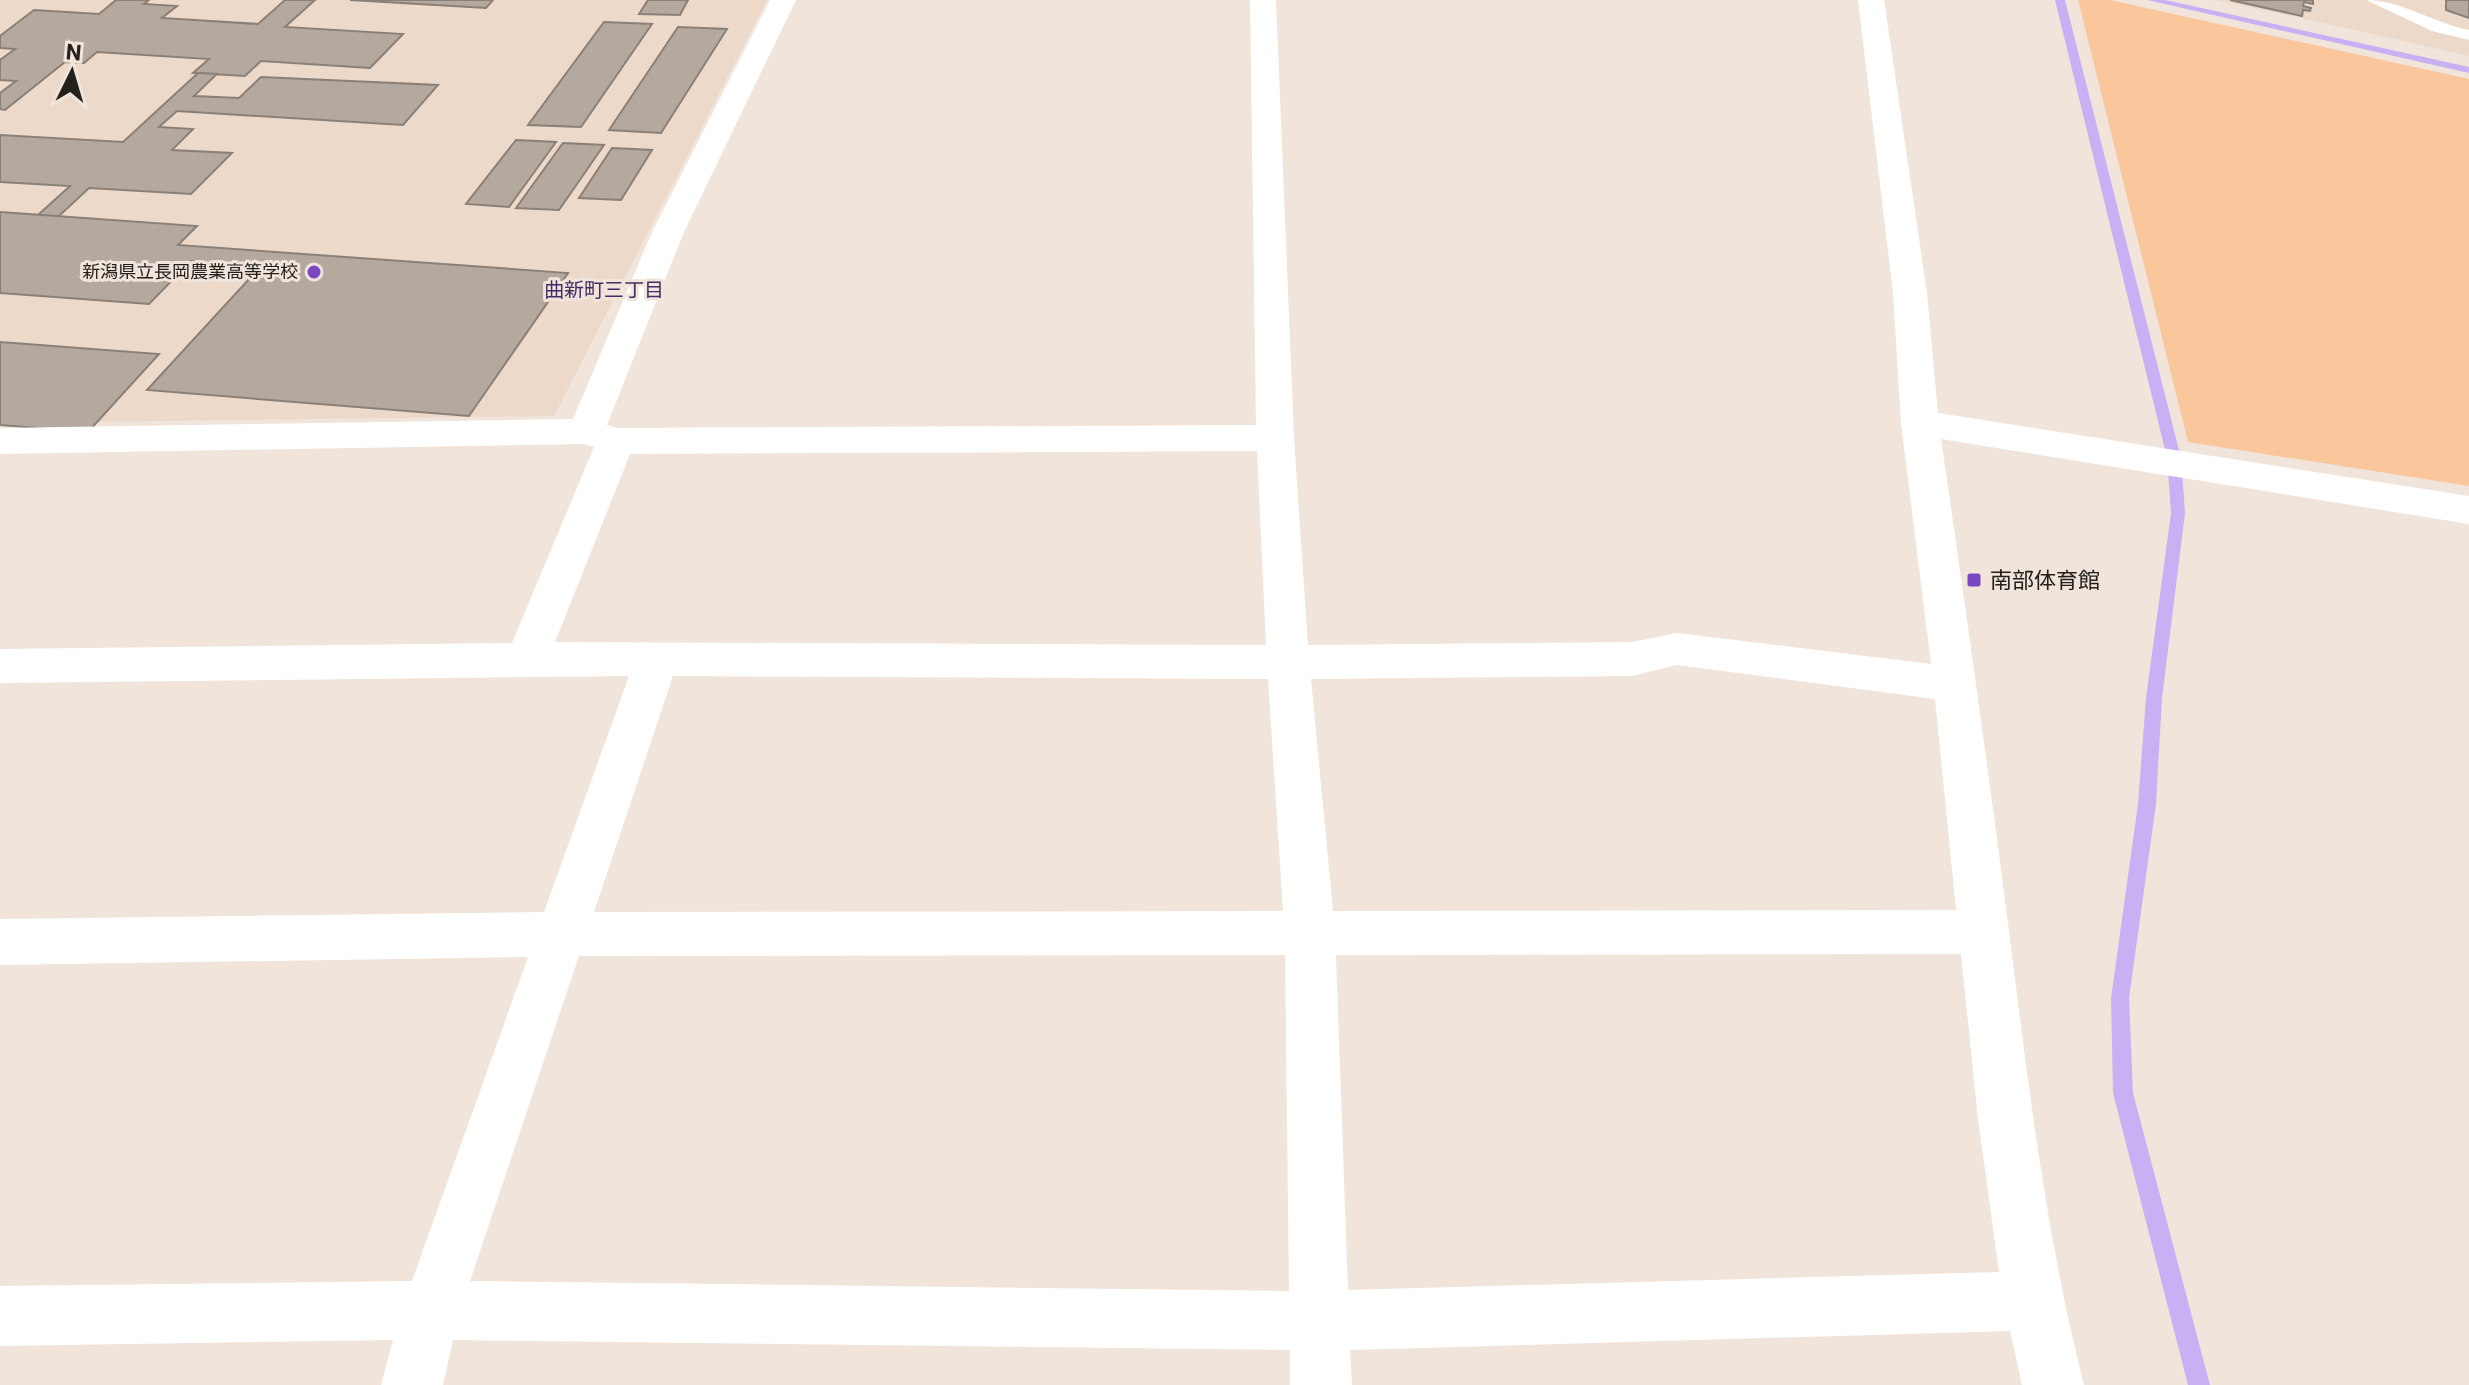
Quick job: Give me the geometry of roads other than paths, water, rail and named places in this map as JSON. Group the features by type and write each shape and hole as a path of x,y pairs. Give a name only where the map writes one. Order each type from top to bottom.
{"street":[{"path":"527,659 668,232 783,0"},
{"path":"1263,0 1275,438 1288,662 1310,933 1321,1385"},
{"path":"1871,0 1910,293 1920,423 1955,684 2005,1119 2033,1301 2053,1385"},
{"path":"1920,423 2469,510"},
{"path":"0,441 601,436 1275,438"},
{"path":"0,666 527,659 1288,662 1632,659 1677,649 1955,684"},
{"path":"412,1385 431,1310 657,659"},
{"path":"0,942 564,934 1984,932"},
{"path":"0,1316 431,1310 1320,1321 2033,1301"}],"lane":[{"path":"2373,0 2437,28 2469,35"}],"waterway":[{"path":"2060,0 2174,458 2178,513 2154,698 2147,804 2120,998 2123,1093 2199,1385"},
{"path":"2152,0 2469,70"}],"place":[{"name":"新潟県立長岡農業高等学校","path":"314,272"},
{"name":"南部体育館","path":"1974,580"}],"district":[{"name":"曲新町三丁目","path":"604,290"}]}
